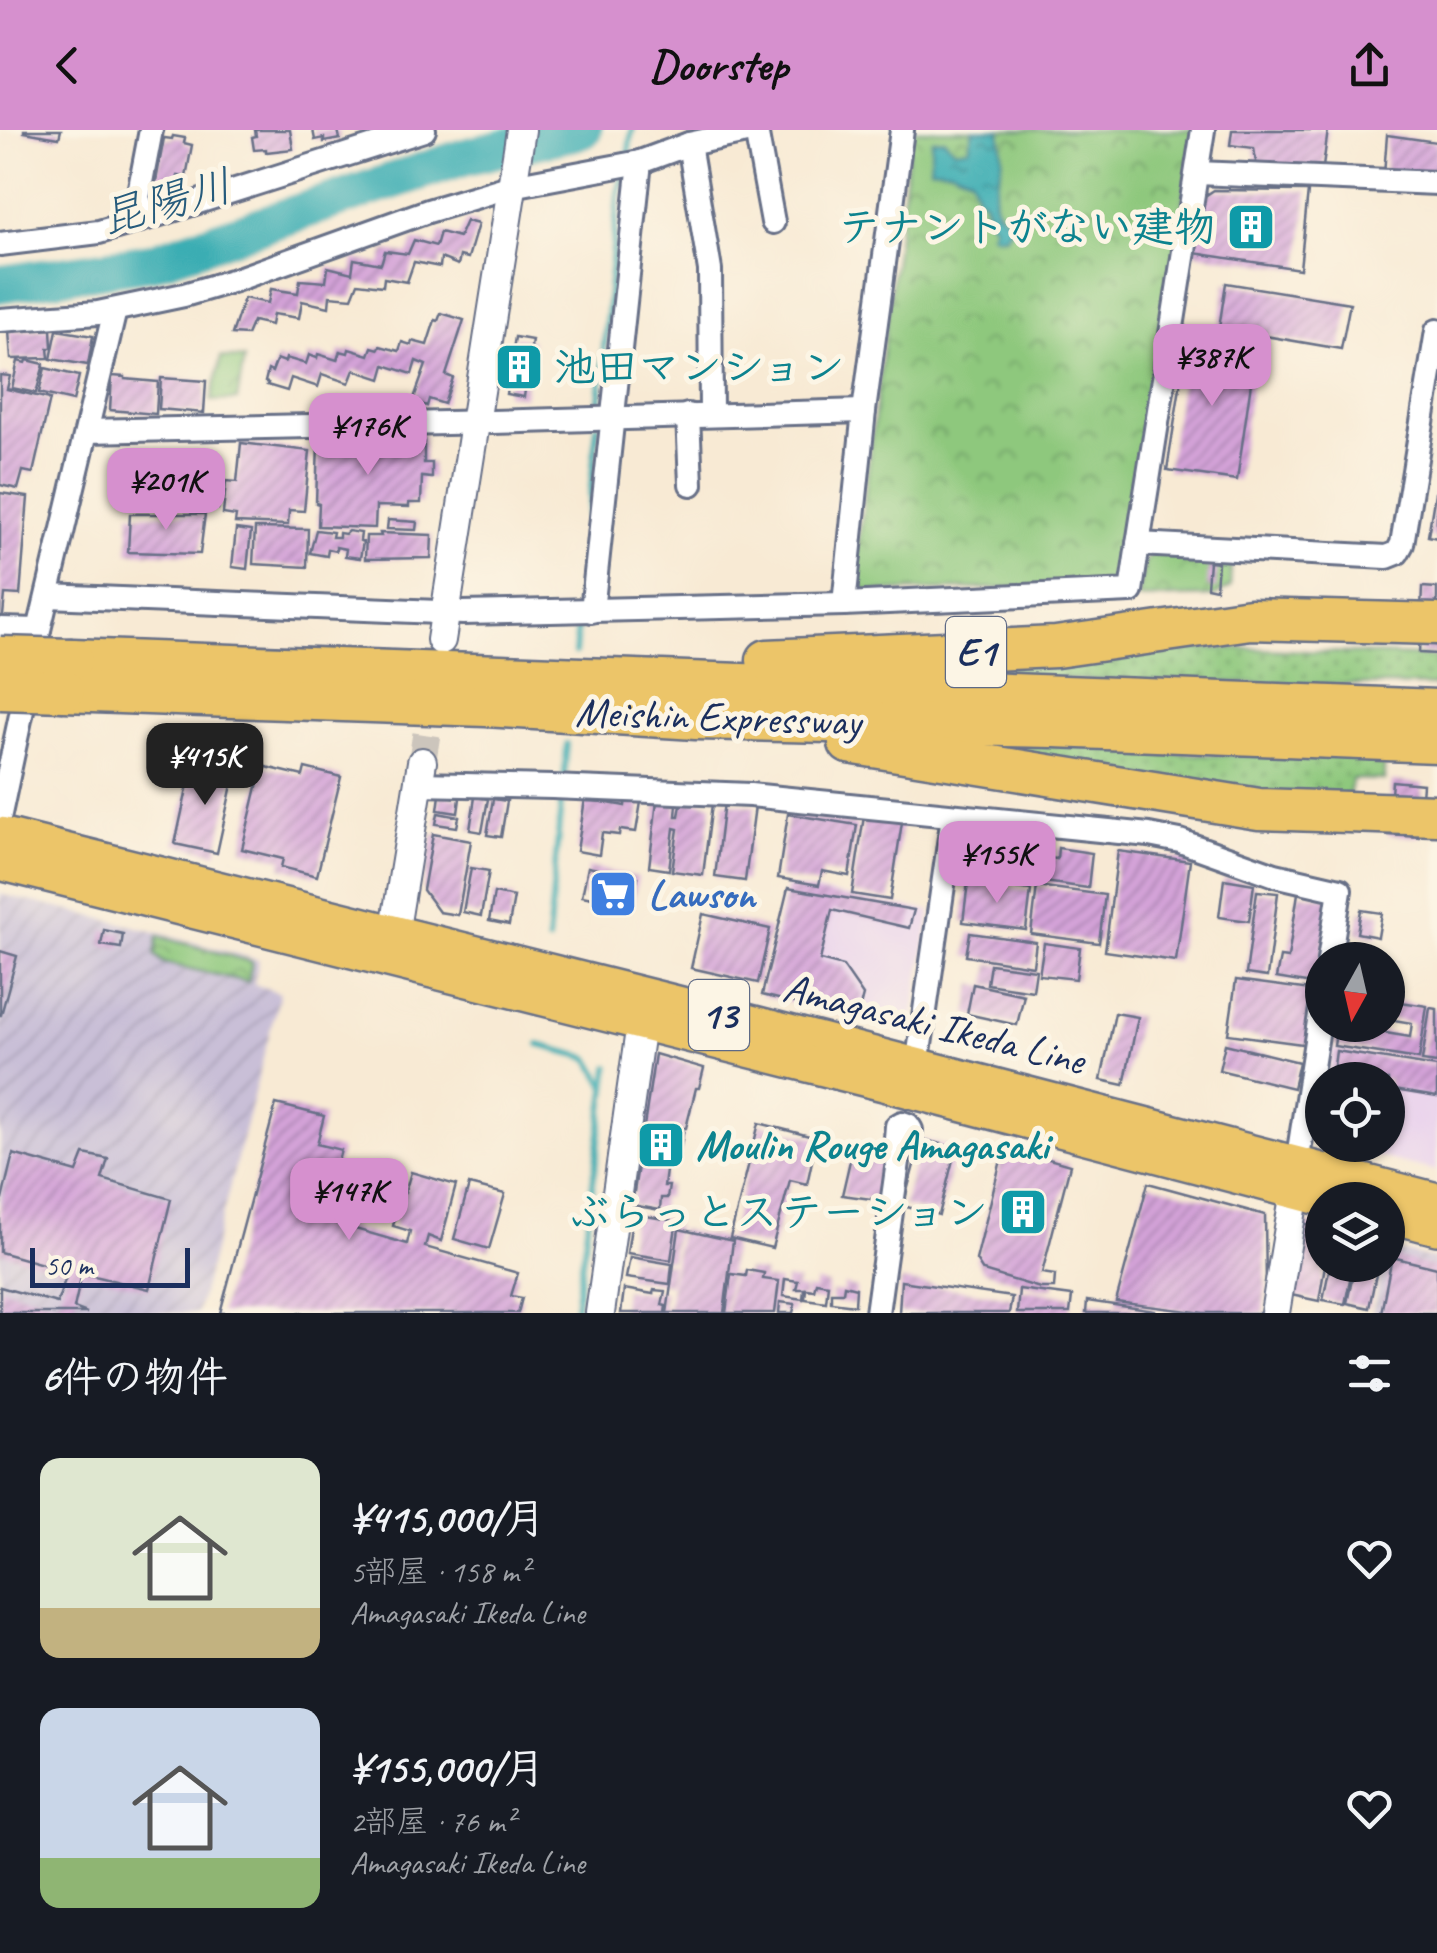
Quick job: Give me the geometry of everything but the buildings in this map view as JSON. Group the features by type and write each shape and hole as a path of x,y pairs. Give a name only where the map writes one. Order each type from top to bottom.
{"highway":[{"name":"E1","path":"514,674 602,664 1056,648 1250,620 1437,624"},
{"name":"Meishin Expressway","path":"0,657 68,675 486,706 696,718 1437,742"},
{"name":"Meishin Expressway","path":"7,706 68,675 514,674 1437,710"},
{"name":"E1","path":"696,718 1259,809 1437,815"}],"main road":[{"name":"Amagasaki Ikeda Line","path":"0,835 392,947"},
{"name":"Amagasaki Ikeda Line","path":"0,862 392,947 643,1009 917,1066 1305,1184"},
{"name":"Amagasaki Ikeda Line","path":"643,1009 884,1083 1296,1178 1437,1200"},
{"path":"1405,1219 1437,1227"}],"street":[{"path":"151,130 138,198 142,210 154,216"},
{"path":"343,130 345,154"},
{"path":"0,244 99,232 424,130"},
{"path":"441,640 520,130"},
{"path":"0,320 115,310 184,294 235,280 512,181 631,163 688,144 756,130 773,222"},
{"path":"844,604 864,411 902,130"},
{"path":"48,596 446,611 584,611 1131,592 1203,130"},
{"path":"688,144 710,270 691,484"},
{"path":"584,611 631,163"},
{"path":"1196,173 1437,183"},
{"path":"0,814 7,706 40,630 115,310"},
{"path":"1138,544 1387,557 1397,554 1402,544 1437,331"},
{"path":"87,431 864,411"},
{"path":"0,629 40,630"},
{"path":"392,947 420,774 563,787 750,796 1149,835 1180,841 1275,876 1340,890 1332,942"},
{"path":"917,1066 953,816"},
{"path":"600,1313 643,1009"},
{"path":"1276,1313 1316,1042"},
{"path":"876,1313 900,1148"}],"shaded area":[{"path":"786,886 931,911 910,1031 760,995"},
{"path":"0,894 259,960 254,984 280,993 197,1313 0,1313"},
{"path":"1331,1048 1437,1066 1437,1171 1399,1162 1405,1162 1405,1062 1329,1062"},
{"path":"1405,1252 1437,1260 1437,1313 1372,1313 1378,1282 1405,1282"}],"green space":[{"path":"913,130 1195,130 1121,585 863,592 854,579"},
{"path":"221,357 244,359 237,400 211,401"},
{"path":"1153,553 1232,556 1230,587 1215,596 1137,598 1145,561"},
{"path":"1235,648 1437,657 1437,686 968,678 965,669 1134,651"},
{"path":"973,739 1209,755 1384,753 1384,780 1352,779 1349,797 1221,790 1054,769"},
{"path":"158,936 252,962 248,982 164,963 155,955"}],"water":[{"path":"973,130 1000,130 1003,159 995,202 1010,221 1005,236 991,233 994,226 971,177 930,168 932,140 944,139 955,150 969,148"}],"waterway":[{"name":"昆陽川","path":"0,284 151,262 464,157 583,130"},
{"path":"627,160 632,130"},
{"path":"598,413 618,193 624,172"},
{"path":"575,653 597,426"},
{"path":"564,780 567,744"},
{"path":"548,941 562,793"},
{"path":"539,1045 589,1058 606,1087"},
{"path":"575,1313 609,1067"}],"tunnel":[{"path":"422,762 434,686"}],"place":[{"name":"テナントがない建物","path":"1251,227"},
{"name":"池田マンション","path":"519,367"},
{"name":"Lawson","path":"613,894"},
{"name":"Moulin Rouge Amagasaki","path":"661,1145"},
{"name":"ぶらっとステーション","path":"1023,1212"}]}
